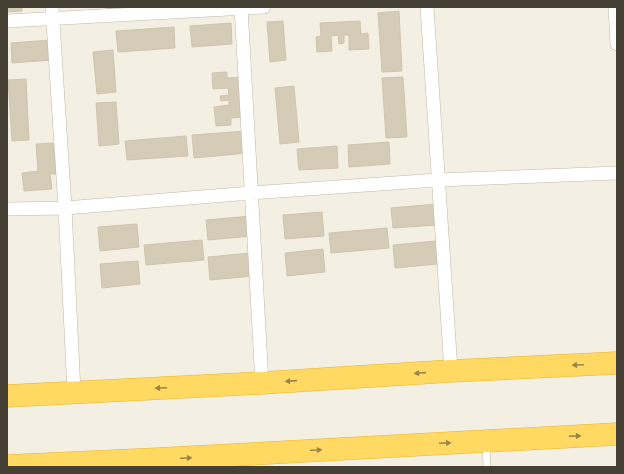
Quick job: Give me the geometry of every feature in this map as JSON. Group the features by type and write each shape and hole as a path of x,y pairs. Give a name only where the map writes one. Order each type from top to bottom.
{"highway":[{"path":"7,396 617,363"},
{"path":"7,466 157,463 486,441 617,434"}],"street":[{"path":"7,21 52,13 264,7"},
{"path":"427,7 451,371"},
{"path":"615,7 617,44"},
{"path":"241,8 262,383"},
{"path":"52,13 65,208 74,392"},
{"path":"7,209 65,208 438,180 617,173"}],"lane":[{"path":"486,441 487,467"}],"building":[{"path":"7,7 22,7 22,11 7,12"},
{"path":"107,7 154,7 108,11"},
{"path":"399,11 402,71 382,72 378,13"},
{"path":"283,21 286,60 270,62 267,22"},
{"path":"360,21 361,34 368,33 369,49 349,50 349,35 344,35 344,43 339,44 338,35 331,36 332,51 317,52 316,37 321,36 320,23"},
{"path":"231,23 232,44 192,47 190,26"},
{"path":"174,27 175,48 118,52 116,31"},
{"path":"51,40 52,60 12,63 11,43"},
{"path":"113,50 116,92 97,94 93,52"},
{"path":"227,72 227,78 241,77 244,117 231,118 231,125 216,126 214,107 229,105 229,100 221,101 220,96 229,95 228,88 213,89 212,73"},
{"path":"403,77 407,137 386,138 382,78"},
{"path":"26,79 29,140 12,141 8,80"},
{"path":"294,86 299,142 280,144 275,88"},
{"path":"116,102 119,144 99,146 96,103"},
{"path":"246,131 248,153 194,158 192,135"},
{"path":"186,136 188,156 127,160 125,141"},
{"path":"389,142 390,164 349,167 348,145"},
{"path":"53,143 56,174 50,174 52,189 24,191 22,173 38,171 36,144"},
{"path":"337,146 338,168 299,170 297,149"},
{"path":"436,204 437,225 393,228 391,208"},
{"path":"322,212 324,236 285,239 283,215"},
{"path":"251,216 252,236 208,240 206,220"},
{"path":"137,224 139,247 100,251 98,227"},
{"path":"387,228 389,248 331,253 329,233"},
{"path":"202,240 204,260 146,265 144,245"},
{"path":"436,241 438,264 395,268 393,245"},
{"path":"323,249 325,272 287,276 285,253"},
{"path":"251,253 253,276 210,280 208,257"},
{"path":"138,261 140,284 102,288 100,264"}]}
